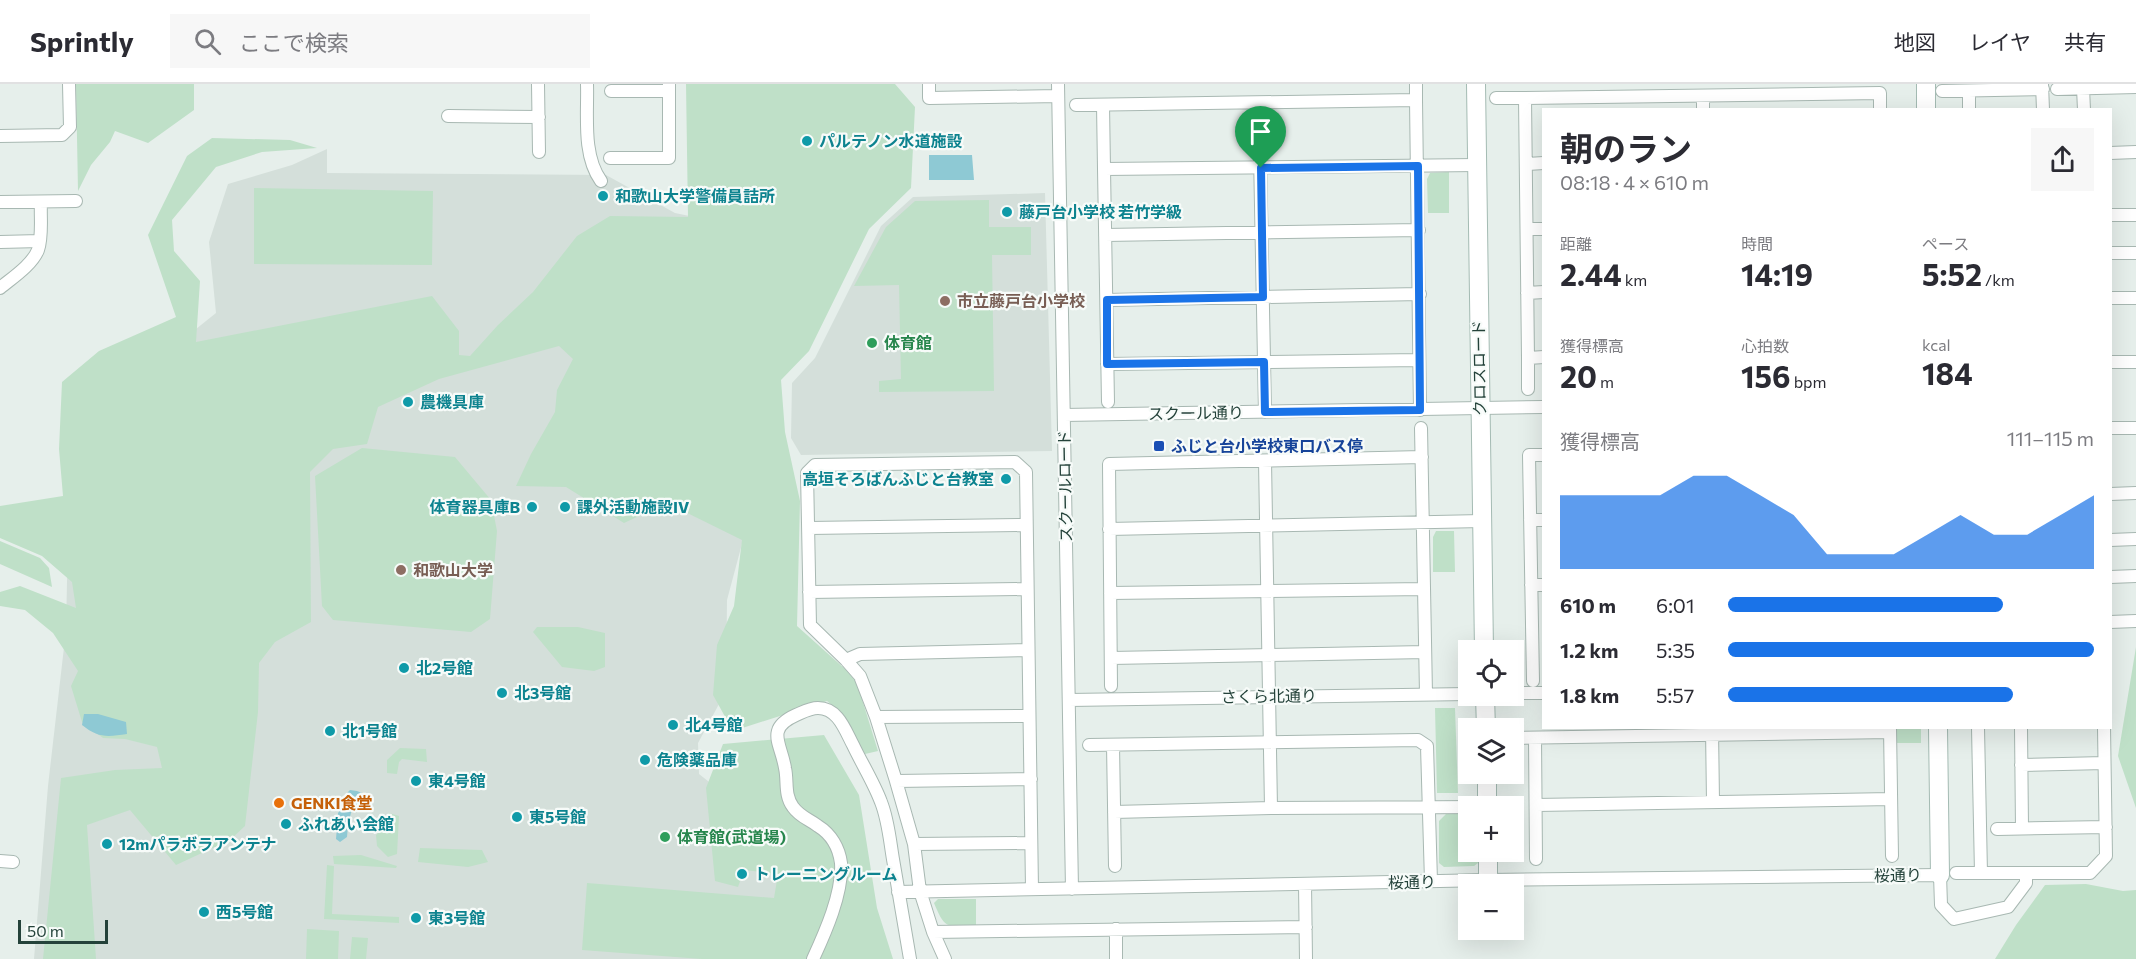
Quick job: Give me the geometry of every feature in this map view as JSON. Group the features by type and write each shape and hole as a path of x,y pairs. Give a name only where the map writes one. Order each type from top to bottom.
{"street":[{"path":"0,136 62,135 70,127 69,84"},
{"path":"538,84 539,152"},
{"path":"587,84 588,139 595,172 601,180"},
{"path":"929,84 924,97 1058,90"},
{"path":"1416,84 1420,410"},
{"name":"クロスロード","path":"1476,84 1484,640"},
{"path":"1927,108 1934,87 1969,91 2042,86 2043,108"},
{"path":"610,158 669,158 669,87 611,91"},
{"path":"2057,89 2136,87"},
{"path":"1496,98 1703,96 1880,88 1880,108"},
{"path":"2083,88 2084,108"},
{"name":"スクールロード","path":"1058,90 1072,889"},
{"path":"1969,91 1969,108"},
{"path":"1703,96 1703,108"},
{"path":"1525,98 1528,389"},
{"path":"1076,105 1416,100"},
{"path":"1259,103 1265,412"},
{"path":"1103,105 1108,402"},
{"path":"448,116 538,117"},
{"path":"2112,153 2136,152"},
{"path":"1527,164 1542,163"},
{"path":"1104,169 1477,165"},
{"path":"0,288 37,252 40,241 41,201"},
{"path":"0,202 76,201"},
{"path":"2112,215 2136,215"},
{"path":"1527,229 1542,229"},
{"path":"1105,235 1419,230"},
{"path":"0,242 40,241"},
{"path":"2112,253 2136,253"},
{"path":"1527,293 1542,292"},
{"path":"1107,300 1420,294"},
{"path":"2112,298 2136,298"},
{"path":"1528,357 1542,357"},
{"path":"1107,364 1419,360"},
{"path":"2112,362 2136,362"},
{"name":"スクール通り","path":"1064,415 1542,407"},
{"path":"1421,428 1426,694"},
{"path":"2112,428 2136,428"},
{"path":"1533,681 1538,649 1538,585 1530,520 1529,455 1542,455"},
{"path":"1111,686 1109,464 1422,458"},
{"path":"1265,461 1271,808"},
{"path":"945,959 933,932 920,891 914,844 876,717 860,676 810,625 807,473 814,465 1015,462 1026,472 1032,889"},
{"path":"2112,494 2136,494"},
{"path":"1530,520 1542,520"},
{"path":"1109,529 1482,521"},
{"path":"809,528 1025,525"},
{"path":"2112,540 2136,539"},
{"path":"2112,577 2136,576"},
{"path":"1110,593 1424,588"},
{"path":"809,592 1027,589"},
{"path":"2112,622 2136,621"},
{"path":"846,660 860,654 1028,650"},
{"path":"1111,658 1425,652"},
{"path":"1524,693 1542,693"},
{"name":"さくら北通り","path":"1069,700 1458,694"},
{"path":"813,959 828,928 836,900 841,864 837,847 829,834 802,818 791,806 786,791 785,768 776,734 780,725 812,708 834,712 881,802 910,959"},
{"path":"876,717 1029,716"},
{"path":"1938,729 1948,874 1941,905 1954,919 2008,907 2026,882 2026,873"},
{"path":"1978,729 1980,873"},
{"path":"2020,729 2022,828"},
{"name":"桜通り","path":"1524,880 2090,873 2106,856 2104,729"},
{"path":"1524,738 1712,731 1890,730 1892,856"},
{"path":"1712,731 1713,801"},
{"path":"1535,738 1536,859"},
{"path":"1089,745 1418,740 1427,746 1431,881"},
{"path":"1113,745 1115,866"},
{"path":"2021,765 2104,763"},
{"path":"896,781 1030,779"},
{"path":"1536,805 1891,799"},
{"path":"1114,812 1458,807"},
{"path":"1997,829 2106,827"},
{"path":"914,844 1031,843"},
{"name":"桜通り","path":"898,892 1458,881"},
{"path":"1305,884 1306,959"},
{"path":"933,932 1306,927"},
{"path":"1116,929 1116,959"}],"shaded area":[{"name":"和歌山大学","path":"327,149 327,173 606,175 675,213 699,218 743,540 727,600 726,691 698,743 699,774 718,789 780,851 779,959 34,959 48,786 66,630 70,440 161,357 216,313 209,242 228,184 292,165"},
{"name":"市立藤戸台小学校","path":"1045,193 1052,451 801,455 791,438 792,383 815,358 881,226 913,197"}],"green space":[{"path":"76,84 194,84 194,110 148,143 115,131 110,142 91,165 78,191"},
{"path":"686,84 895,84 915,107 911,188 869,229 809,351 781,380 785,432 800,501 797,626 845,669 857,683 878,751 865,754 839,711 827,701 733,731 713,695 717,645 734,606 742,540 667,503 624,523 566,487 516,486 555,412 557,390 573,359 559,346 439,379 378,407 367,444 333,449 310,472 311,622 275,642 259,663 258,712 245,826 230,840 176,865 130,810 87,825 96,959 43,959 61,778 115,770 162,768 157,747 125,739 103,738 82,722 71,686 78,671 53,633 25,610 0,606 0,592 20,586 76,608 72,582 42,556 0,538 0,506 63,496 59,449 62,382 99,351 176,317 148,235 187,156 212,138 290,140 317,148 262,152 216,167 172,220 174,251 200,281 196,342 432,296 459,331 459,355 470,356 533,292 577,236 610,216 688,217"},
{"path":"1449,172 1449,213 1428,213 1427,179 1430,173"},
{"path":"254,188 433,191 432,265 254,264"},
{"path":"989,200 989,227 1031,227 1031,255 992,255 994,391 879,392 879,381 901,379 899,285 854,286 886,227 915,201"},
{"path":"362,448 455,457 491,500 497,531 490,619 471,632 333,620 322,606 315,476"},
{"path":"1436,531 1454,531 1455,572 1433,572 1433,537"},
{"path":"0,541 40,558 49,568 52,587 0,564"},
{"path":"537,627 578,627 605,633 605,667 594,671 562,667 533,632"},
{"path":"2136,647 2136,808 2118,756"},
{"path":"1435,708 1455,708 1458,793 1437,793"},
{"path":"1895,729 1921,729 1921,743 1896,743"},
{"path":"824,735 859,795 877,908 893,959 702,959 582,950 587,883 774,898 778,874 744,870 738,887 715,881 706,788 723,744"},
{"path":"400,748 426,749 427,762 402,759 399,762 397,774 387,773 387,760"},
{"path":"389,813 399,816 397,854 388,857 377,846 376,835"},
{"path":"1446,814 1458,814 1458,862 1478,863 1474,866 1444,867 1439,863 1439,821"},
{"path":"420,848 482,850 488,862 468,867 418,862"},
{"path":"361,855 397,866 396,868 334,864 333,856"},
{"path":"327,865 334,866 332,914 399,917 399,923 324,919"},
{"path":"2086,884 2123,891 2136,890 2136,959 1995,959 2045,885"},
{"path":"938,899 976,899 976,925 953,926 945,923 934,903"},
{"path":"307,929 339,931 338,959 306,959"},
{"path":"352,937 368,938 366,959 350,959"}],"water":[{"path":"929,155 972,155 974,180 929,180"},
{"path":"84,714 98,714 126,722 127,734 108,736 93,732 82,725"},
{"path":"350,790 362,793 361,806 352,809 347,837 340,842 336,839 338,813 343,807 344,796"}],"place":[{"name":"パルテノン水道施設","path":"807,141"},
{"name":"和歌山大学警備員詰所","path":"603,196"},
{"name":"藤戸台小学校 若竹学級","path":"1007,212"},
{"name":"市立藤戸台小学校","path":"945,301"},
{"name":"体育館","path":"872,343"},
{"name":"農機具庫","path":"408,402"},
{"name":"ふじと台小学校東口バス停","path":"1159,446"},
{"name":"高垣そろばんふじと台教室","path":"1006,479"},
{"name":"体育器具庫B","path":"532,507"},
{"name":"課外活動施設IV","path":"565,507"},
{"name":"和歌山大学","path":"401,570"},
{"name":"北2号館","path":"404,668"},
{"name":"北3号館","path":"502,693"},
{"name":"北4号館","path":"673,725"},
{"name":"北1号館","path":"330,731"},
{"name":"危険薬品庫","path":"645,760"},
{"name":"東4号館","path":"416,781"},
{"name":"GENKI食堂","path":"279,803"},
{"name":"東5号館","path":"517,817"},
{"name":"ふれあい会館","path":"286,824"},
{"name":"体育館(武道場)","path":"665,837"},
{"name":"12mパラボラアンテナ","path":"107,844"},
{"name":"トレーニングルーム","path":"742,874"},
{"name":"西5号館","path":"204,912"},
{"name":"東3号館","path":"416,918"}],"route":[{"path":"1418,166 1420,410 1265,412 1264,362 1107,364 1107,300 1263,297 1261,168 1418,166"}]}
